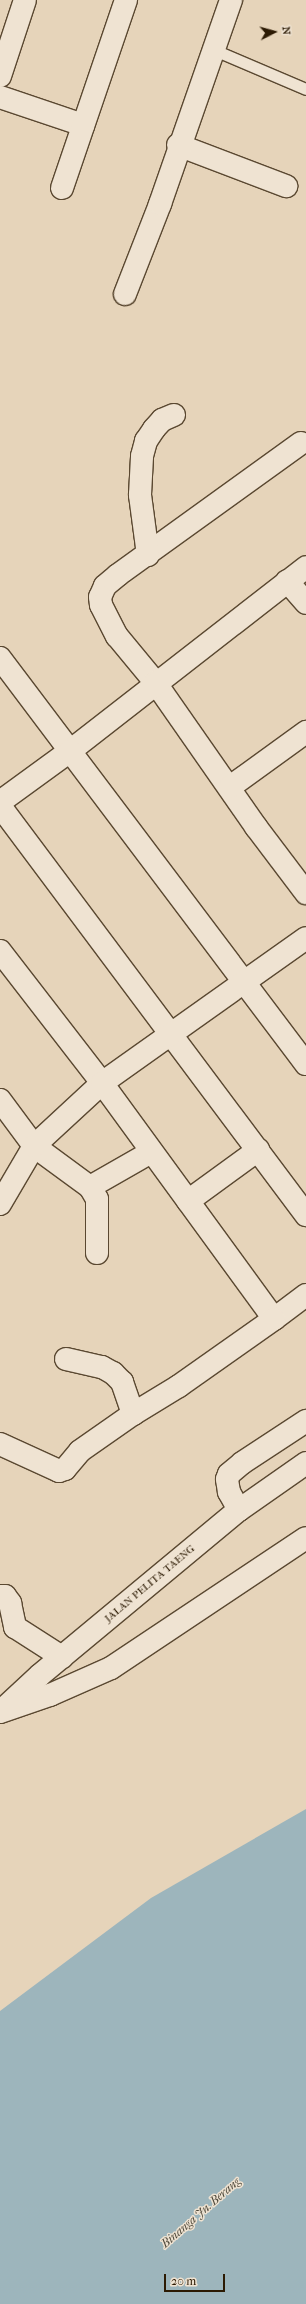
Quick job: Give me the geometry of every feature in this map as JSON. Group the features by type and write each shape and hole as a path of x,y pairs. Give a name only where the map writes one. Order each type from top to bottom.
{"street":[{"path":"0,76 25,0"},
{"path":"62,188 126,0"},
{"path":"126,294 160,204 178,145 231,0"},
{"path":"0,97 83,125"},
{"path":"178,145 286,186"},
{"path":"148,555 140,495 142,456 154,429 162,420 174,415"},
{"path":"301,443 148,555 118,575 106,586 100,597 101,605 117,636 155,682 256,827 306,893"},
{"path":"0,802 70,751 155,682 306,567"},
{"path":"287,581 306,603"},
{"path":"0,658 245,981 306,1064"},
{"path":"230,788 306,732"},
{"path":"0,806 306,1215"},
{"path":"0,1204 34,1146 102,1083 306,938"},
{"path":"0,951 102,1083 274,1319"},
{"path":"0,1100 34,1146 90,1187 97,1204 97,1253"},
{"path":"188,1201 258,1150"},
{"path":"90,1187 151,1152"},
{"path":"0,1444 59,1471 65,1469 80,1451 133,1414 179,1386 274,1319 306,1294"},
{"path":"66,1359 102,1367 113,1373 122,1382 133,1414"},
{"path":"239,1510 229,1492 227,1479 229,1474 242,1463 306,1421"},
{"name":"JALAN PELITA TAENG","path":"0,1712 62,1657 239,1510 306,1463"},
{"path":"0,1712 50,1695 111,1668 306,1538"},
{"path":"0,1596 5,1596 10,1603 15,1627 62,1657"}],"lane":[{"path":"212,49 306,89"}],"water":[{"name":"Binanga Jn. Berang","path":"306,1809 306,2304 0,2304 0,2011 151,1898"}]}
